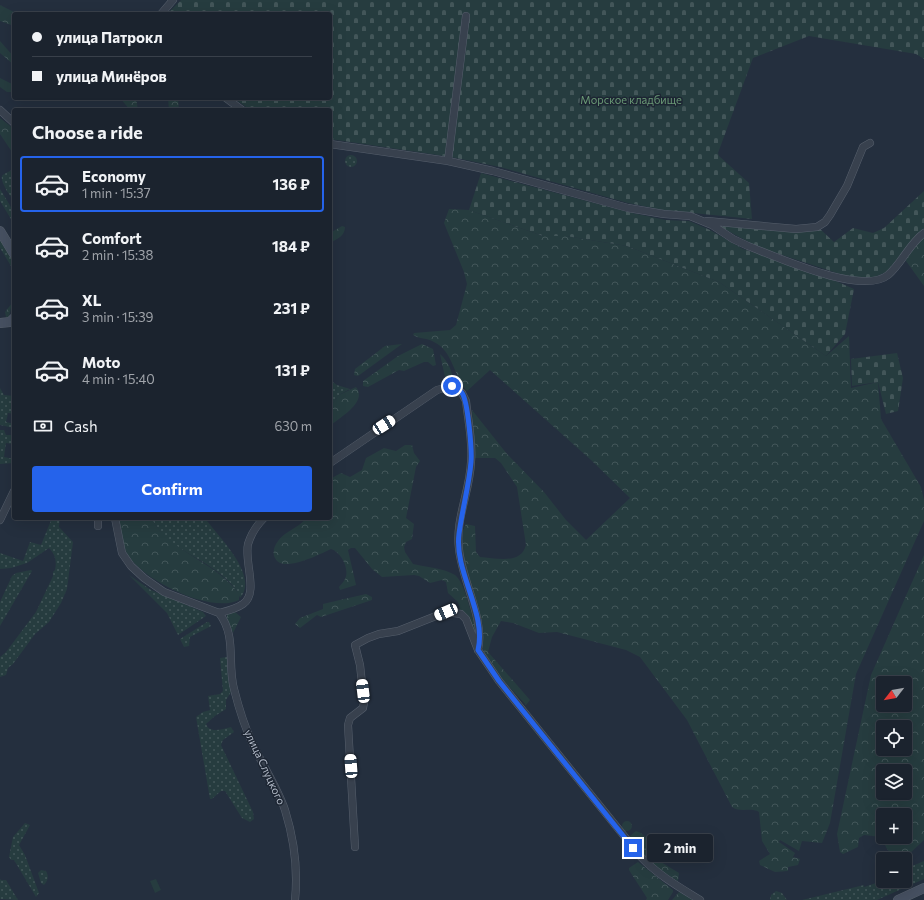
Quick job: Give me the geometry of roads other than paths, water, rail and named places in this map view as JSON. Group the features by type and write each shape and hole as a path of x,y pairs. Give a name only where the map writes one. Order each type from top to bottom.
{"street":[{"path":"163,12 173,0"},
{"path":"448,161 466,16"},
{"path":"229,100 239,108"},
{"path":"0,110 12,121"},
{"path":"701,220 796,229 817,227 825,222 830,215 847,186 863,147 870,143"},
{"path":"332,144 448,161 506,174 628,208 664,214 690,216 701,220 748,246 835,277 856,282 875,281 887,275 924,233"},
{"path":"0,231 12,251"},
{"path":"0,323 10,322 12,320"},
{"path":"332,462 437,390 452,386 462,393 466,401 472,459 458,543 460,558 480,635 478,650"},
{"path":"0,520 12,495"},
{"path":"115,520 122,553 131,566 144,578 164,592 219,613 243,604 248,600 251,592 247,556 248,546 253,532 262,520"},
{"path":"355,847 348,725 350,718 363,708 364,702 355,645 368,638 398,631 446,612 461,614 466,619 478,650 499,681 641,857 652,869 700,900"},
{"name":"улица Слуцкого","path":"219,613 230,635 231,677 234,691 254,748 285,809 297,874 295,900"},
{"path":"898,900 924,888"}],"park label":[{"name":"Морское кладбище","path":"631,100"}]}
